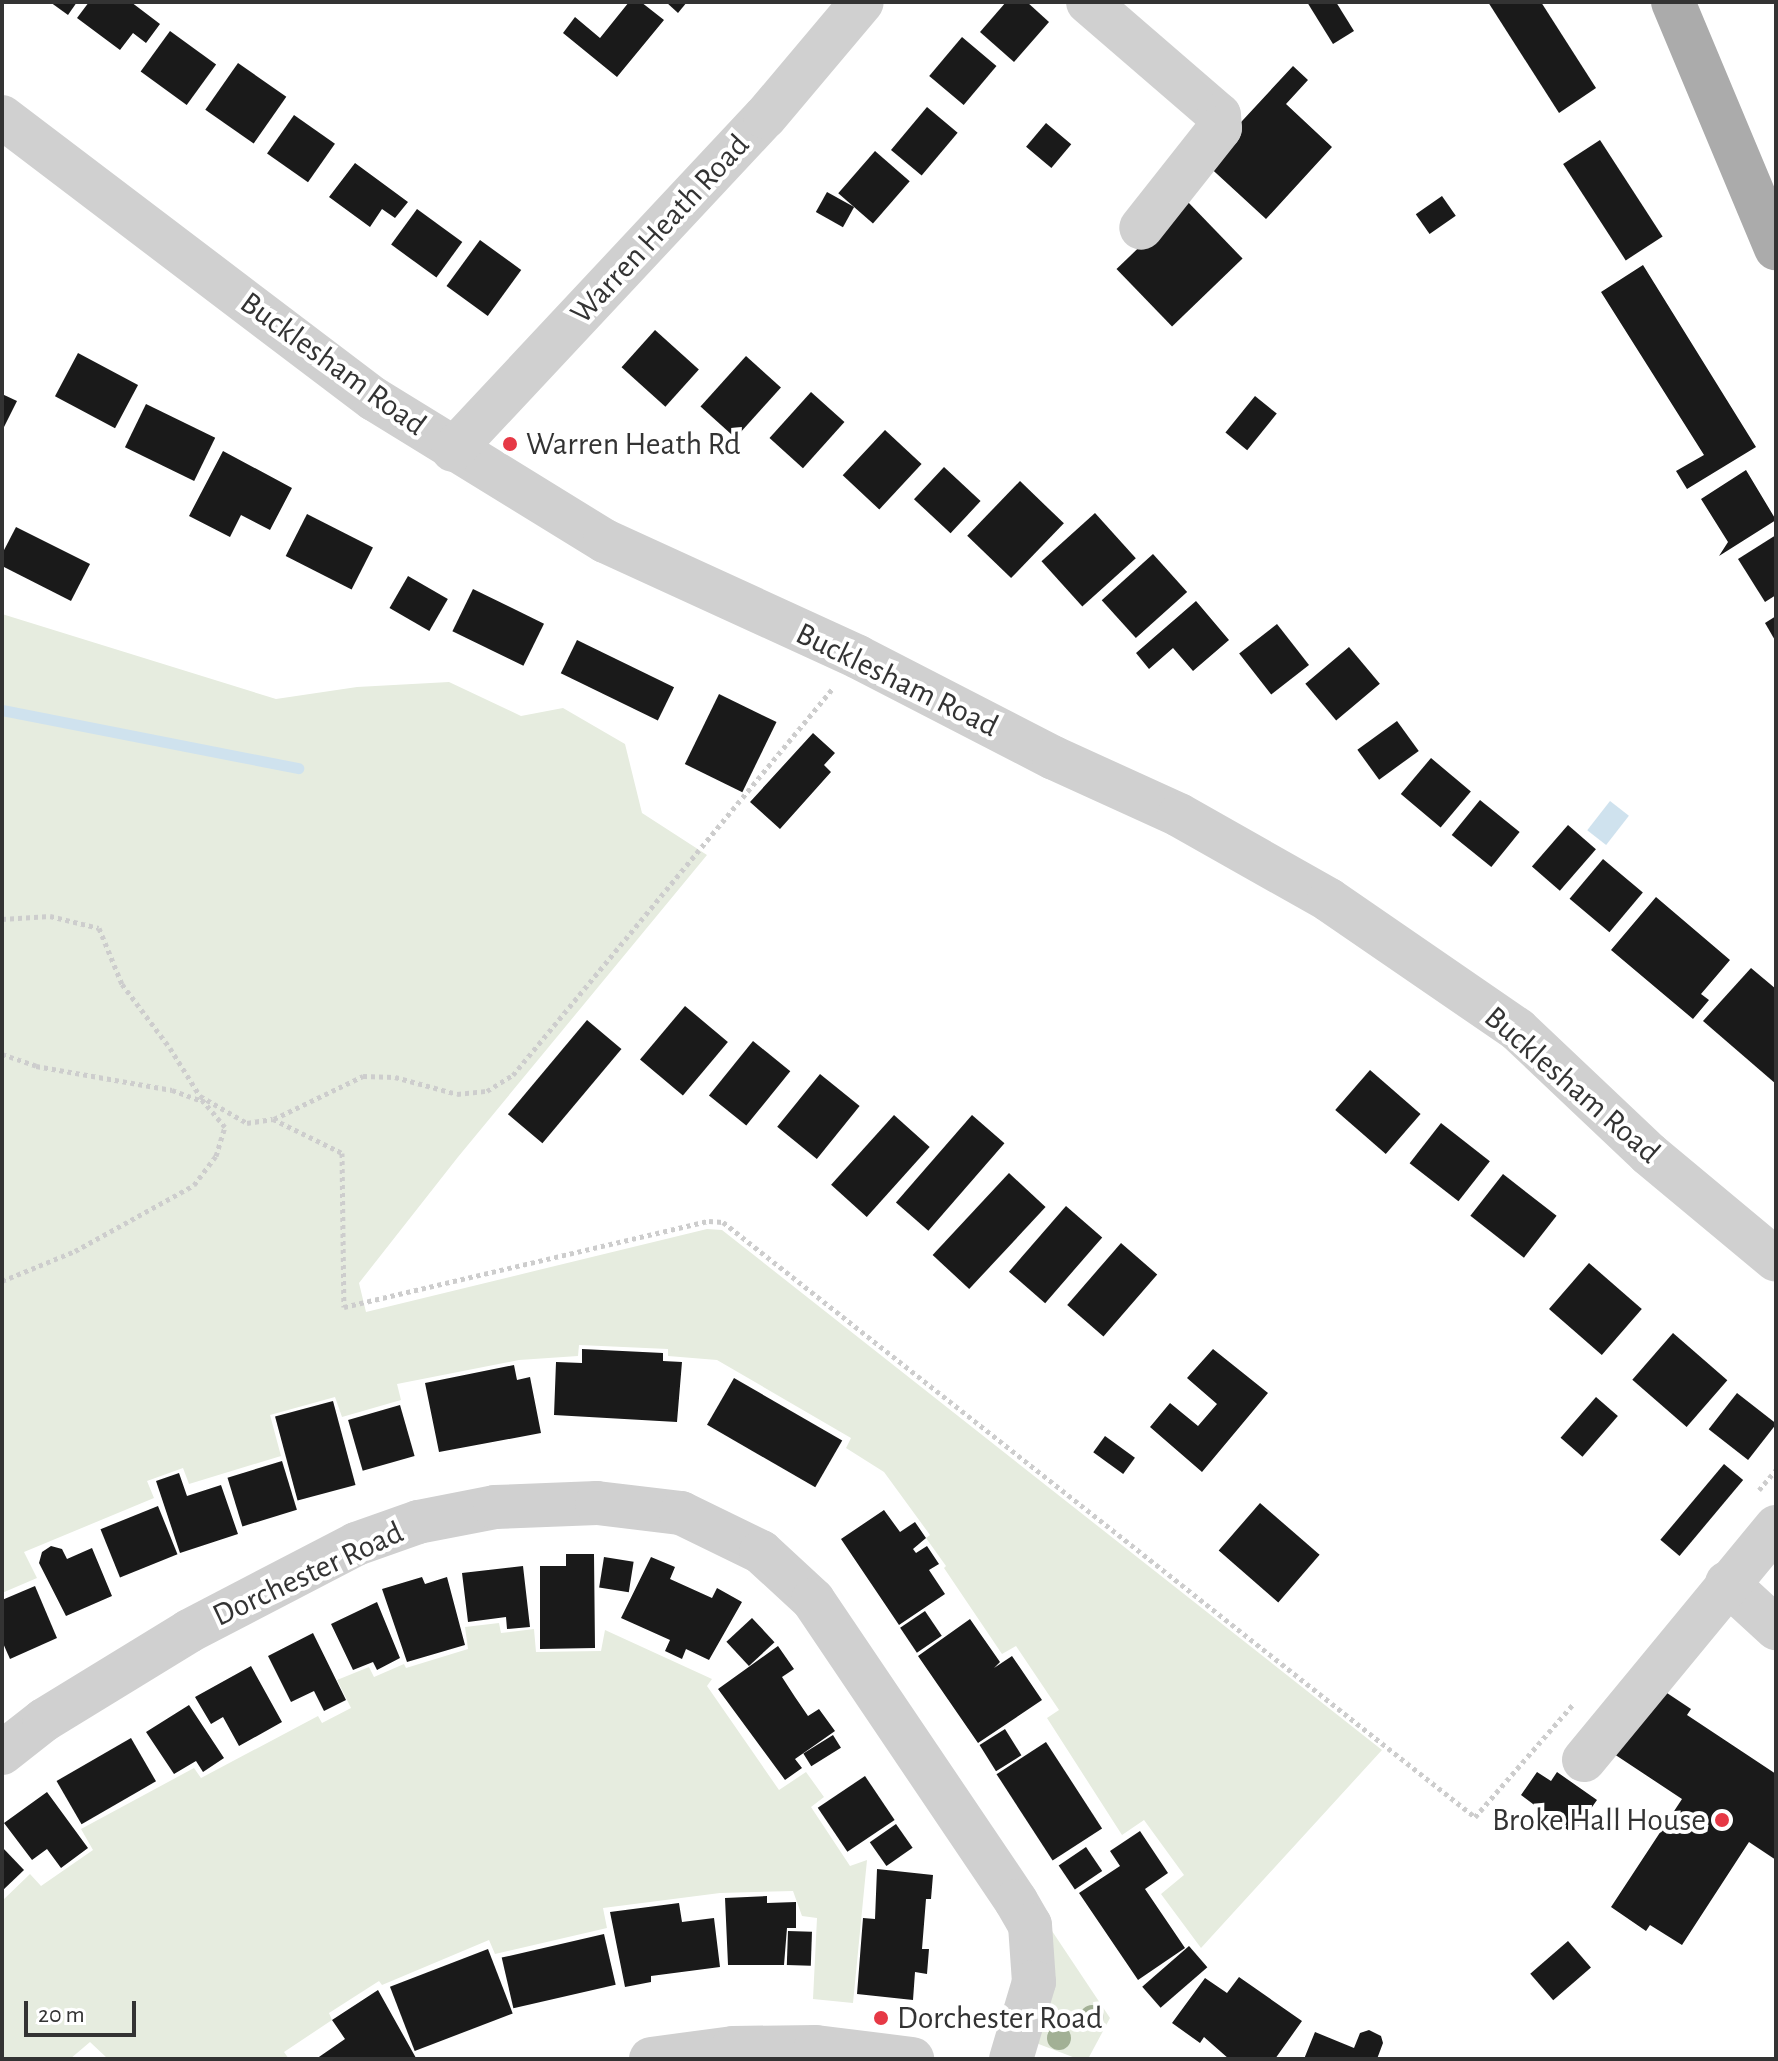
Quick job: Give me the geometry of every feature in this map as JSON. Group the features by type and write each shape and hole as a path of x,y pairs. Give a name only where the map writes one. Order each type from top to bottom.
{"main road":[{"path":"1673,2 1776,248"}],"street":[{"name":"Warren Heath Road","path":"453,450 765,117 862,2"},
{"path":"1088,2 1219,115 1220,128 1141,228"},
{"name":"Bucklesham Road","path":"2,117 374,399 605,541 858,657 1054,758 1179,815 1329,900 1518,1030 1649,1154 1776,1260"},
{"name":"Dorchester Road","path":"2,1753 44,1720 189,1631 356,1544 418,1522 495,1507 597,1503 681,1513 761,1552 813,1600 1016,1901 1030,1925 1034,1982 1011,2059"},
{"path":"1584,1760 1776,1527"},
{"path":"1727,1583 1776,1628"},
{"path":"651,2059 733,2048 816,2047 912,2059"}],"path":[{"path":"2,1054 80,1076 172,1090 202,1099 247,1123 273,1119 363,1076 395,1077 457,1094 487,1091 513,1075 858,657"},
{"path":"2,919 50,916 99,928 122,984 225,1127 216,1156 194,1185 75,1251 2,1281"},
{"path":"273,1119 342,1153 344,1307 709,1221 723,1222 1475,1817"}],"shaded area":[{"path":"2,614 276,699 357,687 449,682 521,716 563,708 625,744 642,813 707,855 458,1157 359,1283 366,1312 707,1229 722,1230 1382,1750 1201,1948 1161,1894 1184,1875 1144,1820 1122,1835 1047,1718 1059,1710 1016,1646 1002,1654 944,1568 946,1566 926,1538 930,1535 884,1472 846,1448 851,1438 717,1360 668,1356 668,1349 579,1345 578,1356 519,1360 397,1384 401,1400 342,1417 335,1397 270,1415 281,1456 189,1484 183,1468 147,1481 154,1498 24,1552 37,1578 2,1593"},
{"path":"499,1623 501,1633 534,1629 536,1652 601,1651 605,1630 712,1679 707,1686 779,1790 806,1772 824,1797 811,1807 850,1866 867,1860 853,2003 813,1999 817,1918 802,1916 793,1891 720,1893 603,1908 607,1928 495,1954 489,1940 382,1985 379,1981 329,2013 332,2020 284,2052 289,2059 108,2059 90,2042 70,2059 2,2059 2,1901 30,1874 41,1886 93,1850 81,1829 194,1768 201,1778 318,1716 322,1723 351,1708 337,1680 369,1667 374,1677 404,1664 406,1668 468,1649 465,1627"},
{"path":"1052,1931 1110,2018 1088,2059 1078,2059 1036,2043"}],"water":[{"path":"1610,801 1629,816 1606,845 1587,830"}],"building":[{"path":"50,2 77,2 68,15"},
{"path":"89,2 131,2 160,24 146,43 133,33 120,50 77,18"},
{"path":"629,2 641,2 664,20 617,77 563,33 575,17 600,38"},
{"path":"666,2 687,2 678,13"},
{"path":"1006,2 1027,2 1049,22 1014,62 980,32"},
{"path":"1307,2 1336,2 1354,31 1333,44"},
{"path":"1488,2 1541,2 1596,88 1559,113"},
{"path":"170,31 216,65 187,105 141,71"},
{"path":"962,37 996,66 964,105 929,76"},
{"path":"238,63 286,97 254,144 205,110"},
{"path":"1293,66 1308,80 1286,104 1332,147 1266,219 1204,162"},
{"path":"927,107 958,133 922,176 891,150"},
{"path":"294,115 335,144 308,182 267,154"},
{"path":"1046,123 1071,144 1051,168 1026,147"},
{"path":"1600,140 1663,236 1626,260 1563,164"},
{"path":"875,151 910,181 873,223 838,193"},
{"path":"355,163 408,202 395,218 382,209 370,227 329,197"},
{"path":"827,192 854,207 843,227 816,212"},
{"path":"1442,196 1456,216 1430,234 1416,214"},
{"path":"1187,201 1243,259 1172,327 1117,269"},
{"path":"417,209 462,242 436,278 391,245"},
{"path":"480,240 521,270 488,316 446,286"},
{"path":"1643,265 1756,447 1687,489 1676,471 1704,455 1601,292"},
{"path":"655,330 699,369 665,407 622,367"},
{"path":"78,353 138,385 115,428 55,396"},
{"path":"746,356 781,387 735,438 700,407"},
{"path":"811,392 844,422 803,468 770,438"},
{"path":"2,394 17,401 2,431"},
{"path":"1255,396 1277,414 1247,450 1225,433"},
{"path":"146,404 215,438 194,481 125,447"},
{"path":"885,430 922,464 879,509 843,475"},
{"path":"223,451 292,488 270,530 241,515 230,537 189,516"},
{"path":"944,467 981,501 951,533 914,499"},
{"path":"1746,470 1776,520 1719,556 1728,542 1701,499"},
{"path":"1020,481 1064,523 1011,578 967,536"},
{"path":"1095,513 1136,558 1082,607 1041,561"},
{"path":"307,514 373,548 352,589 286,556"},
{"path":"16,527 90,564 71,601 2,566 2,554"},
{"path":"1776,535 1776,595 1765,602 1738,559"},
{"path":"1153,554 1187,592 1136,638 1102,600"},
{"path":"408,576 448,599 429,631 390,608"},
{"path":"473,589 544,624 523,666 452,631"},
{"path":"1196,601 1229,640 1193,671 1173,648 1149,669 1136,653"},
{"path":"1776,616 1776,642 1765,623"},
{"path":"1277,624 1309,665 1271,695 1239,654"},
{"path":"577,640 674,687 658,721 561,673"},
{"path":"1349,647 1380,684 1336,720 1305,684"},
{"path":"719,694 777,722 742,792 685,764"},
{"path":"1397,721 1419,751 1379,780 1357,750"},
{"path":"813,733 835,753 824,765 831,772 780,829 750,802"},
{"path":"1431,758 1471,791 1441,827 1401,794"},
{"path":"1480,800 1520,832 1491,867 1452,835"},
{"path":"1568,825 1596,849 1560,891 1532,867"},
{"path":"1603,859 1643,892 1609,932 1570,899"},
{"path":"1656,897 1730,960 1701,994 1709,1000 1693,1019 1611,950"},
{"path":"1751,968 1776,989 1776,1084 1703,1021"},
{"path":"685,1006 728,1042 683,1096 640,1060"},
{"path":"587,1020 621,1049 542,1143 508,1114"},
{"path":"753,1041 790,1071 746,1126 709,1095"},
{"path":"1370,1070 1421,1114 1386,1154 1335,1110"},
{"path":"820,1074 860,1106 817,1159 777,1127"},
{"path":"894,1115 930,1147 867,1217 831,1185"},
{"path":"972,1115 1004,1143 928,1231 896,1203"},
{"path":"1441,1123 1490,1161 1458,1201 1410,1163"},
{"path":"1009,1173 1046,1207 969,1289 933,1255"},
{"path":"1503,1174 1557,1216 1524,1258 1470,1216"},
{"path":"1066,1206 1102,1237 1045,1303 1009,1272"},
{"path":"1121,1243 1157,1274 1103,1336 1067,1305"},
{"path":"1589,1263 1642,1309 1602,1355 1549,1309"},
{"path":"1673,1333 1727,1380 1687,1427 1632,1380"},
{"path":"582,1349 663,1353 663,1361 682,1362 677,1422 554,1415 556,1362 582,1363"},
{"path":"1213,1349 1268,1393 1202,1472 1150,1427 1170,1403 1198,1426 1217,1404 1187,1378"},
{"path":"514,1365 517,1380 530,1377 541,1433 439,1452 425,1383"},
{"path":"734,1378 842,1440 815,1487 707,1425"},
{"path":"1737,1393 1776,1423 1748,1460 1709,1429"},
{"path":"1596,1397 1618,1416 1582,1457 1561,1438"},
{"path":"333,1401 356,1485 298,1501 275,1417"},
{"path":"400,1405 415,1456 363,1471 348,1420"},
{"path":"1105,1436 1135,1458 1123,1474 1093,1452"},
{"path":"282,1461 297,1510 242,1526 227,1478"},
{"path":"1724,1464 1743,1480 1680,1556 1660,1540"},
{"path":"179,1473 187,1496 221,1485 238,1534 180,1553 156,1481"},
{"path":"1260,1503 1320,1555 1278,1602 1219,1551"},
{"path":"158,1506 177,1554 120,1577 101,1529"},
{"path":"884,1510 900,1532 915,1522 926,1538 913,1549 916,1553 927,1546 939,1564 929,1570 945,1594 899,1625 841,1539"},
{"path":"51,1546 62,1549 67,1559 92,1548 112,1596 66,1616 39,1563 42,1552"},
{"path":"566,1554 594,1554 595,1648 540,1649 540,1566 566,1566"},
{"path":"604,1557 634,1562 629,1592 599,1588"},
{"path":"651,1557 675,1567 670,1579 712,1598 717,1588 742,1602 709,1660 686,1649 682,1659 665,1651 670,1640 621,1618"},
{"path":"523,1566 530,1627 507,1629 506,1617 468,1622 462,1573"},
{"path":"422,1577 425,1584 447,1577 465,1645 407,1662 382,1589"},
{"path":"35,1586 57,1638 10,1659 2,1641 2,1600"},
{"path":"377,1602 400,1658 377,1670 373,1662 353,1670 331,1624"},
{"path":"925,1611 942,1636 917,1653 900,1628"},
{"path":"752,1618 775,1642 749,1666 726,1642"},
{"path":"970,1619 1000,1662 994,1668 1012,1656 1042,1700 978,1743 918,1656"},
{"path":"313,1633 346,1700 324,1711 314,1691 291,1702 268,1656"},
{"path":"778,1646 794,1669 782,1677 795,1697 808,1716 819,1709 835,1731 795,1759 802,1768 785,1780 718,1689"},
{"path":"251,1666 282,1722 239,1746 223,1717 211,1724 195,1697"},
{"name":"Broke Hall House","path":"1658,1687 1691,1709 1687,1715 1776,1774 1776,1860 1749,1842 1682,1945 1650,1925 1646,1931 1611,1907 1682,1799 1614,1754"},
{"path":"189,1705 224,1758 203,1772 196,1761 174,1774 146,1732"},
{"path":"1005,1729 1021,1755 996,1771 980,1745"},
{"path":"833,1735 841,1748 811,1766 803,1754"},
{"path":"131,1738 156,1781 82,1824 57,1781"},
{"path":"1046,1742 1102,1828 1053,1861 997,1774"},
{"path":"1537,1772 1551,1781 1557,1772 1597,1800 1573,1834 1521,1795"},
{"path":"865,1776 895,1820 847,1852 818,1808"},
{"path":"47,1792 88,1848 61,1868 47,1849 32,1860 4,1823"},
{"path":"896,1824 913,1848 886,1866 870,1842"},
{"path":"1140,1831 1168,1873 1145,1889 1185,1948 1138,1980 1079,1893 1120,1866 1110,1851"},
{"path":"2,1847 24,1870 2,1891"},
{"path":"1086,1847 1102,1871 1075,1889 1059,1865"},
{"path":"877,1869 933,1875 931,1899 926,1899 922,1949 929,1949 927,1974 915,1972 913,2000 857,1994 863,1918 875,1919"},
{"path":"767,1896 767,1903 796,1902 796,1928 787,1928 784,1965 728,1965 725,1898"},
{"path":"679,1903 682,1922 714,1918 720,1967 651,1976 651,1982 625,1987 610,1912"},
{"path":"788,1931 812,1932 811,1966 787,1965"},
{"path":"604,1934 616,1985 513,2008 502,1958"},
{"path":"1568,1941 1591,1967 1553,2000 1530,1974"},
{"path":"1189,1946 1207,1967 1161,2008 1142,1987"},
{"path":"488,1949 513,2013 415,2051 390,1987"},
{"path":"1239,1977 1302,2021 1275,2059 1229,2059 1204,2037 1200,2043 1172,2023 1205,1978 1227,1993"},
{"path":"378,1990 416,2058 316,2059 345,2039 332,2020"},
{"path":"1369,2030 1381,2036 1383,2043 1377,2059 1304,2059 1315,2032 1354,2048 1360,2033"}],"waterway":[{"path":"2,710 298,768"}],"place":[{"name":"Warren Heath Rd","path":"510,444"},
{"name":"Broke Hall House","path":"1722,1820"},
{"name":"Dorchester Road","path":"881,2018"}]}
